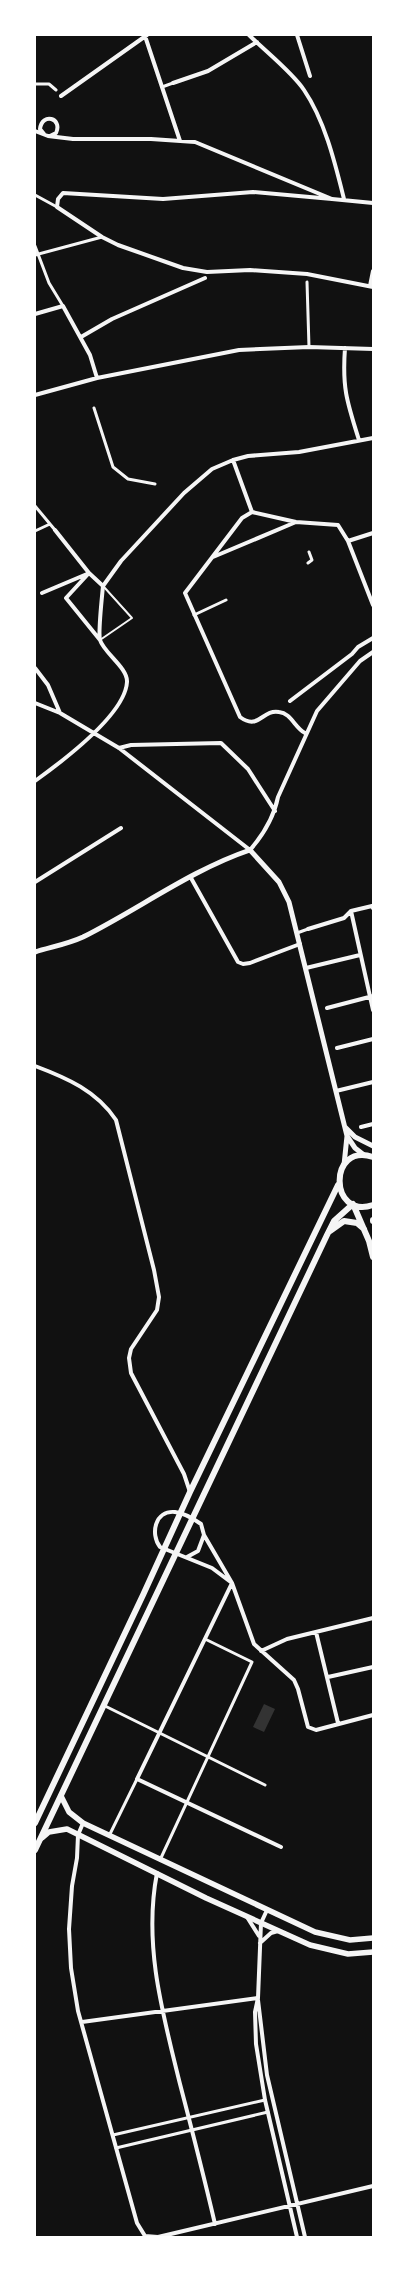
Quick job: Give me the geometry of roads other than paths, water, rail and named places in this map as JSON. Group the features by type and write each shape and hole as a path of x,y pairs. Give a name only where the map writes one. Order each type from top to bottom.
{"main road":[{"path":"35,1823 180,1513 338,1185 339,1176 344,1165 354,1157 370,1156"},
{"path":"338,1185 346,1200 362,1207 373,1205"},
{"path":"353,1204 373,1257"},
{"path":"35,1850 102,1705 334,1221 353,1204"},
{"path":"329,1232 344,1221 357,1223 364,1229"},
{"path":"61,1796 69,1812 83,1823 315,1932 334,1938 350,1940 373,1938"},
{"path":"42,1838 50,1832 67,1829 278,1931 326,1950 348,1954 373,1952"}],"street":[{"path":"249,35 303,88 313,105 344,199"},
{"path":"297,35 310,76"},
{"path":"61,96 146,36 180,141"},
{"path":"162,87 208,71 256,42"},
{"path":"35,84 49,84 56,90"},
{"path":"51,118 56,121 58,127 54,135 47,136 41,131 40,126 43,120 51,118"},
{"path":"35,131 47,136 73,139 195,142 332,199"},
{"path":"57,206 58,199 63,192 163,199 253,192 373,203"},
{"path":"35,194 57,206 102,237 118,245 183,268 207,272 250,270 307,274 371,287 373,270"},
{"path":"36,255 102,237"},
{"path":"35,246 36,255 49,283 90,354 97,378"},
{"path":"81,337 112,319 205,278 207,272"},
{"path":"307,282 309,347"},
{"path":"35,314 63,306"},
{"path":"35,395 97,378 239,350 309,347 373,349"},
{"path":"345,348 343,377 345,396 359,440"},
{"path":"94,408 113,467 128,479 155,484"},
{"path":"100,640 103,586 121,561 184,493 212,469 233,460 299,452 373,438"},
{"path":"233,460 252,512"},
{"path":"35,506 89,573 103,586"},
{"path":"306,733 286,714 280,712 274,711 249,723 240,717 185,593 242,518 252,512 296,522 338,525 348,542 373,605"},
{"path":"212,557 296,522"},
{"path":"35,531 50,524"},
{"path":"348,542 373,534"},
{"path":"308,563 312,560 309,552"},
{"path":"42,593 89,573"},
{"path":"35,781 95,734 123,694 127,681 124,673 100,640 66,598 89,573"},
{"path":"194,615 226,600"},
{"path":"290,701 352,654 358,647 373,638"},
{"path":"35,952 82,937 232,856 250,850 259,840 275,811 278,797 317,711 360,661 373,652"},
{"path":"352,654 360,661"},
{"path":"35,668 52,694 60,713"},
{"path":"35,703 60,713 119,748 250,850 285,892 300,944 347,1136 344,1165"},
{"path":"119,748 131,745 221,743 248,770 275,811"},
{"path":"35,882 121,828"},
{"path":"191,878 238,962 243,964 250,963 300,944"},
{"path":"297,933 344,918 351,911 373,907"},
{"path":"351,911 373,1010"},
{"path":"306,968 360,955"},
{"path":"327,1008 371,997"},
{"path":"336,1048 373,1039"},
{"path":"35,1066 78,1084 108,1107 116,1120 159,1297 157,1310 131,1349 129,1358 131,1373 184,1474 190,1492"},
{"path":"336,1091 373,1082"},
{"path":"361,1127 373,1124"},
{"path":"345,1127 355,1137 373,1146"},
{"path":"347,1136 355,1148 370,1156"},
{"path":"232,1583 212,1568 187,1557 164,1550 155,1540 155,1526 162,1516 175,1512 180,1513 201,1524 204,1535 232,1583 254,1644 294,1680 308,1727 316,1730 373,1715"},
{"path":"187,1557 198,1551 204,1535"},
{"path":"109,1836 232,1583"},
{"path":"261,1651 287,1639 373,1618"},
{"path":"316,1632 338,1723"},
{"path":"160,1860 252,1662 204,1638"},
{"path":"328,1677 373,1667"},
{"path":"102,1705 265,1785"},
{"path":"137,1779 281,1847"},
{"path":"83,1823 78,1835 69,1929 71,1968 82,2022 116,2148 137,2223 145,2236 158,2237 373,2186"},
{"path":"157,1873 153,1894 154,1959 162,2011 215,2224"},
{"path":"267,1910 261,1923 258,1998 267,2074 305,2237"},
{"path":"245,1916 260,1940"},
{"path":"260,1940 278,1931"},
{"path":"82,2022 258,1998"},
{"path":"258,1998 255,2012 256,2044 265,2100 297,2237"},
{"path":"113,2136 265,2100"},
{"path":"116,2148 268,2112"}],"lane":[{"path":"100,640 132,618 103,586"}]}
